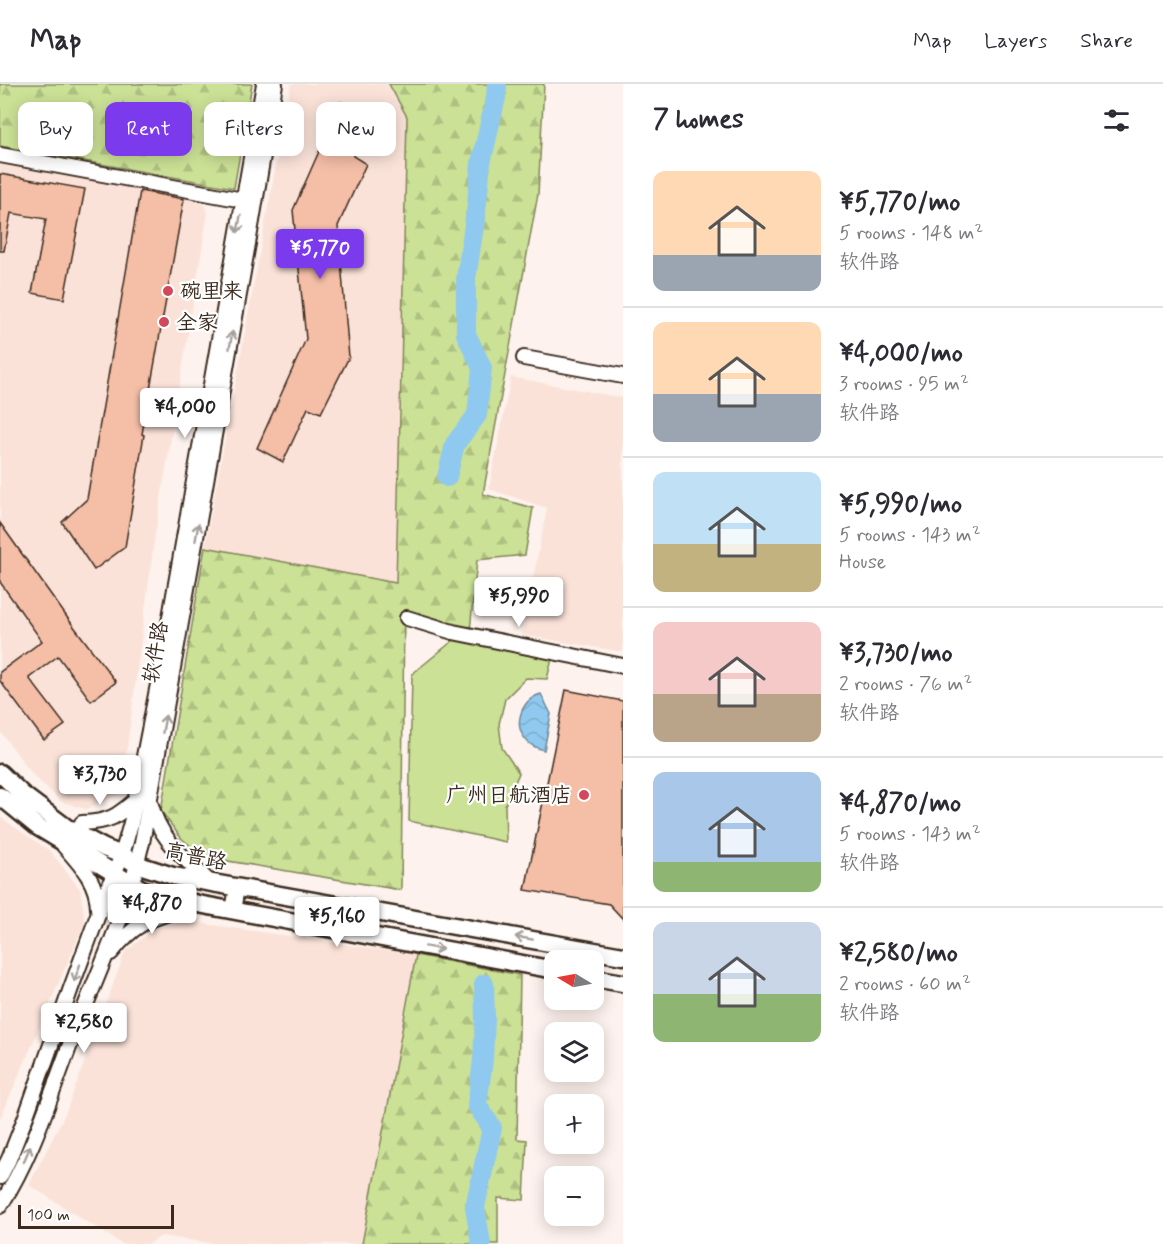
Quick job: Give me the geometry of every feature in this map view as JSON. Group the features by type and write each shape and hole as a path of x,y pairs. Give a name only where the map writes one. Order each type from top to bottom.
{"main road":[{"name":"高普路","path":"0,773 64,835 114,873 150,893 233,911 544,968"},
{"name":"高普路","path":"0,796 38,827 104,848 173,876 623,956"},
{"path":"604,980 623,983"}],"street":[{"name":"软件路","path":"143,800 165,651 264,84"},
{"name":"软件路","path":"0,1206 13,1185 29,1149 103,964 132,884 129,860 143,800 275,84"},
{"path":"0,155 243,200"},
{"path":"524,358 623,376"},
{"path":"407,618 453,632 623,666"},
{"path":"98,915 98,903 90,878 64,835 81,829 82,823 111,819 143,800 176,851 208,881"},
{"name":"软件路","path":"0,1177 26,1116 114,873 129,860"},
{"path":"233,911 237,887"},
{"path":"103,964 124,937 142,922 198,904"}],"shaded area":[{"path":"291,84 389,84 407,117 396,584 205,547 278,156 304,156 304,102 288,102"},
{"path":"0,158 198,195 208,212 154,541 121,793 86,809 62,802 32,774 0,731"},
{"path":"511,377 623,398 623,652 522,635 547,508 489,489"},
{"path":"0,817 50,851 80,889 85,922 0,1119"},
{"path":"186,921 416,955 362,1244 217,1244 161,1236 149,1244 122,1244 29,1185 66,1112 125,952 155,928"}],"green space":[{"path":"0,84 252,84 249,102 204,102 204,156 240,156 234,188 56,156 93,156 93,102 18,102 18,149 0,146"},
{"path":"389,84 544,84 538,194 483,494 533,508 525,555 477,560 470,631 404,613 401,890 204,857 181,838 161,811 205,547 396,583 407,117"},
{"path":"455,639 552,659 547,679 526,678 505,699 499,724 502,748 519,773 505,805 506,842 409,821 412,674"},
{"path":"416,955 520,975 517,1139 527,1140 524,1200 498,1198 498,1244 362,1244"}],"water":[{"path":"541,694 551,714 544,750 530,744 522,735 520,728 524,707 534,697"}],"building":[{"path":"317,156 353,156 366,164 338,226 349,357 321,413 308,408 283,462 257,448 306,339 293,210"},
{"path":"0,174 85,189 64,299 32,293 46,219 11,213 4,251 0,251"},
{"path":"140,191 184,199 142,434 144,435 125,547 94,570 62,522 87,499"},
{"path":"0,523 116,682 91,701 58,656 29,678 65,725 44,740 0,681 0,672 42,641 0,582"},
{"name":"广州日航酒店","path":"566,690 623,701 623,919 609,904 525,890"}],"waterway":[{"path":"447,477 455,444 477,415 482,368 466,334 466,279 481,163 497,84"},
{"path":"481,1244 475,1207 492,1128 477,1105 483,1060 484,984"}],"place":[{"name":"碗里来","path":"168,291"},
{"name":"全家","path":"164,322"},
{"name":"广州日航酒店","path":"584,795"}]}
